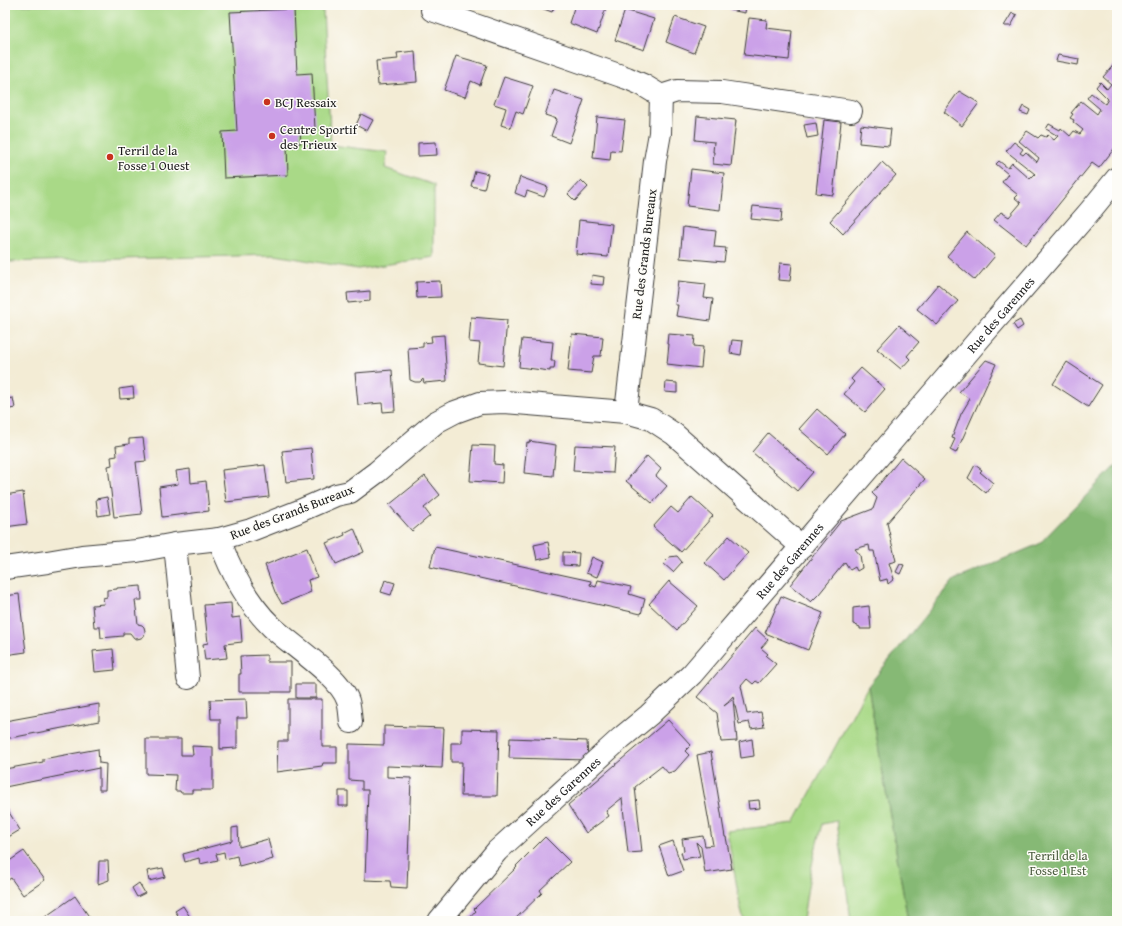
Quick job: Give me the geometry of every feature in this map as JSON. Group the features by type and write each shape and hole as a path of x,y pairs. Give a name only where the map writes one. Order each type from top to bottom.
{"street":[{"path":"432,10 627,78 643,85 661,96 677,91 722,92 851,111"},
{"name":"Rue des Grands Bureaux","path":"626,412 655,161 660,133 661,96"},
{"name":"Rue des Garennes","path":"438,921 497,851 621,738 649,715 692,674 1117,178"},
{"name":"Rue des Grands Bureaux","path":"5,568 82,556 137,551 175,544 220,540 251,530 336,495 350,492 377,472 436,422 455,412 480,403 505,402 626,412 651,419 674,434 802,547"},
{"path":"220,540 234,575 256,610 272,627 330,675 339,685 347,700 351,722"},
{"path":"175,544 188,678"}],"green space":[{"name":"Terril de la Fosse 1 Ouest","path":"5,5 314,5 314,9 323,11 331,145 387,152 385,168 434,185 434,257 358,269 275,255 5,262"},
{"name":"Terril de la Fosse 1 Est","path":"1117,464 1117,921 908,921 868,686 954,580 1039,544"},
{"path":"868,686 908,921 851,921 837,821 822,824 806,896 803,921 744,921 727,831 794,823"}],"building":[{"path":"533,5 555,5 552,12"},
{"path":"575,5 607,5 597,34 569,23"},
{"path":"731,5 746,5 745,13 730,10"},
{"name":"BCJ Ressaix","path":"294,9 297,74 312,73 315,129 300,130 301,143 287,144 288,175 224,178 222,132 237,131 230,12"},
{"path":"625,10 654,19 644,50 615,40"},
{"path":"1012,13 1017,15 1011,26 1004,26"},
{"path":"675,17 704,27 694,53 666,42"},
{"path":"749,18 767,20 766,28 792,31 789,60 744,55"},
{"path":"415,51 417,82 378,85 376,61 398,59 397,53"},
{"path":"1058,55 1079,59 1078,65 1056,61"},
{"path":"456,56 487,65 480,85 471,81 465,97 444,90"},
{"path":"1117,61 1117,145 1099,168 1092,163 1026,245 994,220 1001,212 1009,217 1021,203 1015,198 1018,195 1002,182 1008,174 996,164 999,161 1008,168 1012,163 1030,179 1035,174 1006,151 1014,142 1023,149 1020,153 1023,155 1026,152 1037,162 1039,158 1019,141 1027,131 1038,138 1041,135 1046,137 1048,135 1054,140 1058,136 1046,129 1049,124 1060,130 1061,128 1070,136 1074,131 1080,134 1083,130 1073,122 1074,120 1070,118 1073,114 1071,113 1081,101 1097,114 1100,109 1087,98 1091,93 1105,104 1108,99 1096,87 1100,82 1107,89 1111,84 1103,77"},
{"path":"504,77 533,86 523,114 516,111 510,128 501,125 506,108 494,104"},
{"path":"554,90 584,100 569,143 551,136 557,119 545,115"},
{"path":"959,91 979,103 962,126 944,112"},
{"path":"1023,106 1030,110 1028,115 1020,112"},
{"path":"361,114 373,120 367,131 356,125"},
{"path":"697,116 736,120 731,166 713,164 714,142 695,140"},
{"path":"597,117 625,120 621,151 611,150 610,160 593,158"},
{"path":"824,120 841,122 833,195 816,193"},
{"path":"816,123 818,136 807,138 804,125"},
{"path":"861,125 891,129 889,146 859,143"},
{"path":"436,142 437,155 418,156 418,143"},
{"path":"882,162 896,175 843,234 830,221"},
{"path":"691,169 724,173 720,210 687,206"},
{"path":"475,171 488,174 484,189 471,186"},
{"path":"520,177 548,187 544,197 527,191 525,197 515,193"},
{"path":"581,180 588,187 575,201 568,194"},
{"path":"753,206 782,209 781,222 751,219"},
{"path":"579,220 612,224 608,257 576,254"},
{"path":"683,227 716,231 714,247 726,248 724,262 680,258"},
{"path":"967,232 995,256 975,280 947,256"},
{"path":"780,263 792,264 790,281 778,280"},
{"path":"592,275 604,277 603,285 591,284"},
{"path":"440,281 441,297 417,298 416,282"},
{"path":"678,281 706,284 704,298 713,299 710,321 676,316 678,305 675,305"},
{"path":"938,284 958,301 937,325 917,309"},
{"path":"370,291 370,301 348,303 347,293"},
{"path":"471,317 507,320 503,366 478,363 480,343 469,342"},
{"path":"1020,320 1023,326 1017,330 1013,324"},
{"path":"899,325 919,342 907,356 910,359 901,369 877,349"},
{"path":"572,334 603,337 601,356 594,356 591,373 568,371"},
{"path":"668,334 695,336 694,346 703,347 701,368 667,364 669,344 667,344"},
{"path":"444,335 447,381 424,383 423,379 420,382 410,380 408,348 423,347 423,343 432,342 431,336"},
{"path":"522,339 553,342 551,361 555,361 554,369 550,369 550,371 519,367"},
{"path":"732,340 743,341 741,355 730,353"},
{"path":"986,360 996,364 956,453 950,450 955,439 952,438 961,414 970,399 959,392"},
{"path":"1067,362 1102,385 1088,407 1053,384"},
{"path":"861,368 885,389 865,412 844,394 854,382 851,379"},
{"path":"392,370 395,411 383,412 382,403 358,405 355,373"},
{"path":"666,382 677,383 677,393 665,392"},
{"path":"133,387 134,398 120,399 119,389"},
{"path":"13,398 15,408 5,410 5,399"},
{"path":"817,409 845,434 828,454 799,429"},
{"path":"768,433 813,472 797,491 752,452"},
{"path":"143,438 146,461 136,462 142,514 114,517 108,466 112,465 111,457 117,456 116,446 129,444 129,439"},
{"path":"529,441 556,445 553,476 524,473 527,442 529,443"},
{"path":"473,445 495,446 494,464 503,465 502,483 470,481"},
{"path":"575,445 615,447 613,473 573,471"},
{"path":"311,448 314,479 286,482 282,451"},
{"path":"647,456 661,469 656,476 667,486 652,503 626,481"},
{"path":"901,458 925,479 887,523 896,561 889,563 894,579 888,584 887,579 880,581 874,551 870,551 869,545 855,549 860,555 862,568 857,571 855,567 850,570 845,562 811,602 790,585 841,521 873,509 877,498 872,493"},
{"path":"265,465 269,497 226,502 222,470"},
{"path":"975,465 982,470 980,472 993,483 986,493 968,478"},
{"path":"190,469 191,483 206,481 209,511 162,517 159,487 178,484 176,471"},
{"path":"425,476 440,495 424,508 430,516 412,531 389,505"},
{"path":"23,492 27,524 5,527 5,495"},
{"path":"107,497 110,514 98,516 96,499"},
{"path":"692,497 713,516 681,552 653,527 671,507 678,513"},
{"path":"354,528 364,552 336,564 326,543 345,535 344,533"},
{"path":"729,536 748,553 724,580 705,563"},
{"path":"548,542 551,557 537,560 534,545"},
{"path":"435,547 591,581 590,585 596,587 598,580 631,587 629,594 645,599 641,614 430,567"},
{"path":"307,548 317,577 308,580 311,592 282,604 275,592 265,565"},
{"path":"563,552 579,553 578,566 563,565"},
{"path":"677,556 682,562 673,572 663,563 669,557"},
{"path":"592,557 603,562 597,577 586,573"},
{"path":"900,564 904,565 900,574 896,572"},
{"path":"385,580 395,583 391,595 381,592"},
{"path":"669,581 698,606 677,630 649,604"},
{"path":"141,586 142,600 135,600 138,624 144,627 144,636 137,639 130,633 123,633 123,636 101,638 100,627 94,627 92,605 104,604 103,598 107,597 107,590"},
{"path":"19,594 26,652 5,655 5,596"},
{"path":"781,596 823,613 808,650 765,633"},
{"path":"231,603 232,618 240,617 242,642 225,644 227,658 205,660 203,644 208,643 204,605"},
{"path":"869,606 871,629 860,629 860,627 853,624 853,608"},
{"path":"755,628 768,640 761,648 768,654 766,656 776,664 759,683 756,681 753,684 747,679 741,686 747,714 761,712 764,727 751,729 749,722 739,724 733,696 724,706 733,699 737,741 721,742 717,713 697,697"},
{"path":"113,649 115,670 95,672 93,651"},
{"path":"267,655 267,662 291,662 291,692 239,692 239,674 241,674 240,656"},
{"path":"296,684 316,684 316,698 296,698"},
{"path":"246,699 247,718 237,718 237,748 220,749 220,719 211,719 210,700"},
{"path":"288,699 322,699 322,747 337,747 337,763 323,763 322,766 277,772 278,741 288,741"},
{"path":"99,704 99,721 5,739 5,721"},
{"path":"668,720 691,745 685,751 689,755 675,771 668,773 662,766 635,787 642,852 628,853 622,798 606,811 609,816 586,833 568,805"},
{"path":"384,726 444,728 442,768 387,766 387,777 411,778 407,888 391,887 390,881 365,880 368,790 362,790 362,781 349,780 349,744 384,745"},
{"path":"462,729 499,730 497,796 461,796 462,762 451,762 451,743 462,743"},
{"path":"510,738 587,741 588,760 509,758"},
{"path":"146,739 181,739 181,755 193,755 192,746 213,747 213,790 192,790 192,793 181,793 180,791 175,791 176,775 146,774"},
{"path":"752,739 754,756 741,758 739,742"},
{"path":"98,749 99,763 106,764 105,790 99,790 99,768 5,787 5,769 43,762 43,759"},
{"path":"711,752 725,837 732,869 705,873 701,847 696,842 700,856 683,859 681,852 684,851 682,839 703,836 705,846 713,845 697,755"},
{"path":"339,791 348,791 348,806 339,806"},
{"path":"759,800 760,808 749,809 748,801"},
{"path":"5,806 20,830 5,839"},
{"path":"238,827 239,847 268,839 273,859 255,864 254,862 239,866 237,856 225,859 224,852 216,854 218,860 200,864 199,858 185,862 183,854 232,841 232,828"},
{"path":"545,837 570,862 540,890 542,893 513,921 467,921 476,911 474,909"},
{"path":"673,841 683,871 669,876 659,846"},
{"path":"24,851 45,880 23,895 11,878 8,880 5,877 5,864"},
{"path":"99,861 108,861 109,880 98,884"},
{"path":"163,868 165,877 149,881 147,871"},
{"path":"139,883 145,893 137,897 132,888"},
{"path":"75,896 92,921 48,921 45,917"},
{"path":"183,906 190,917 185,921 182,921 175,911"}],"place":[{"name":"BCJ Ressaix","path":"267,102"},
{"name":"Centre Sportif des Trieux","path":"272,136"},
{"name":"Terril de la Fosse 1 Ouest","path":"110,157"}]}
